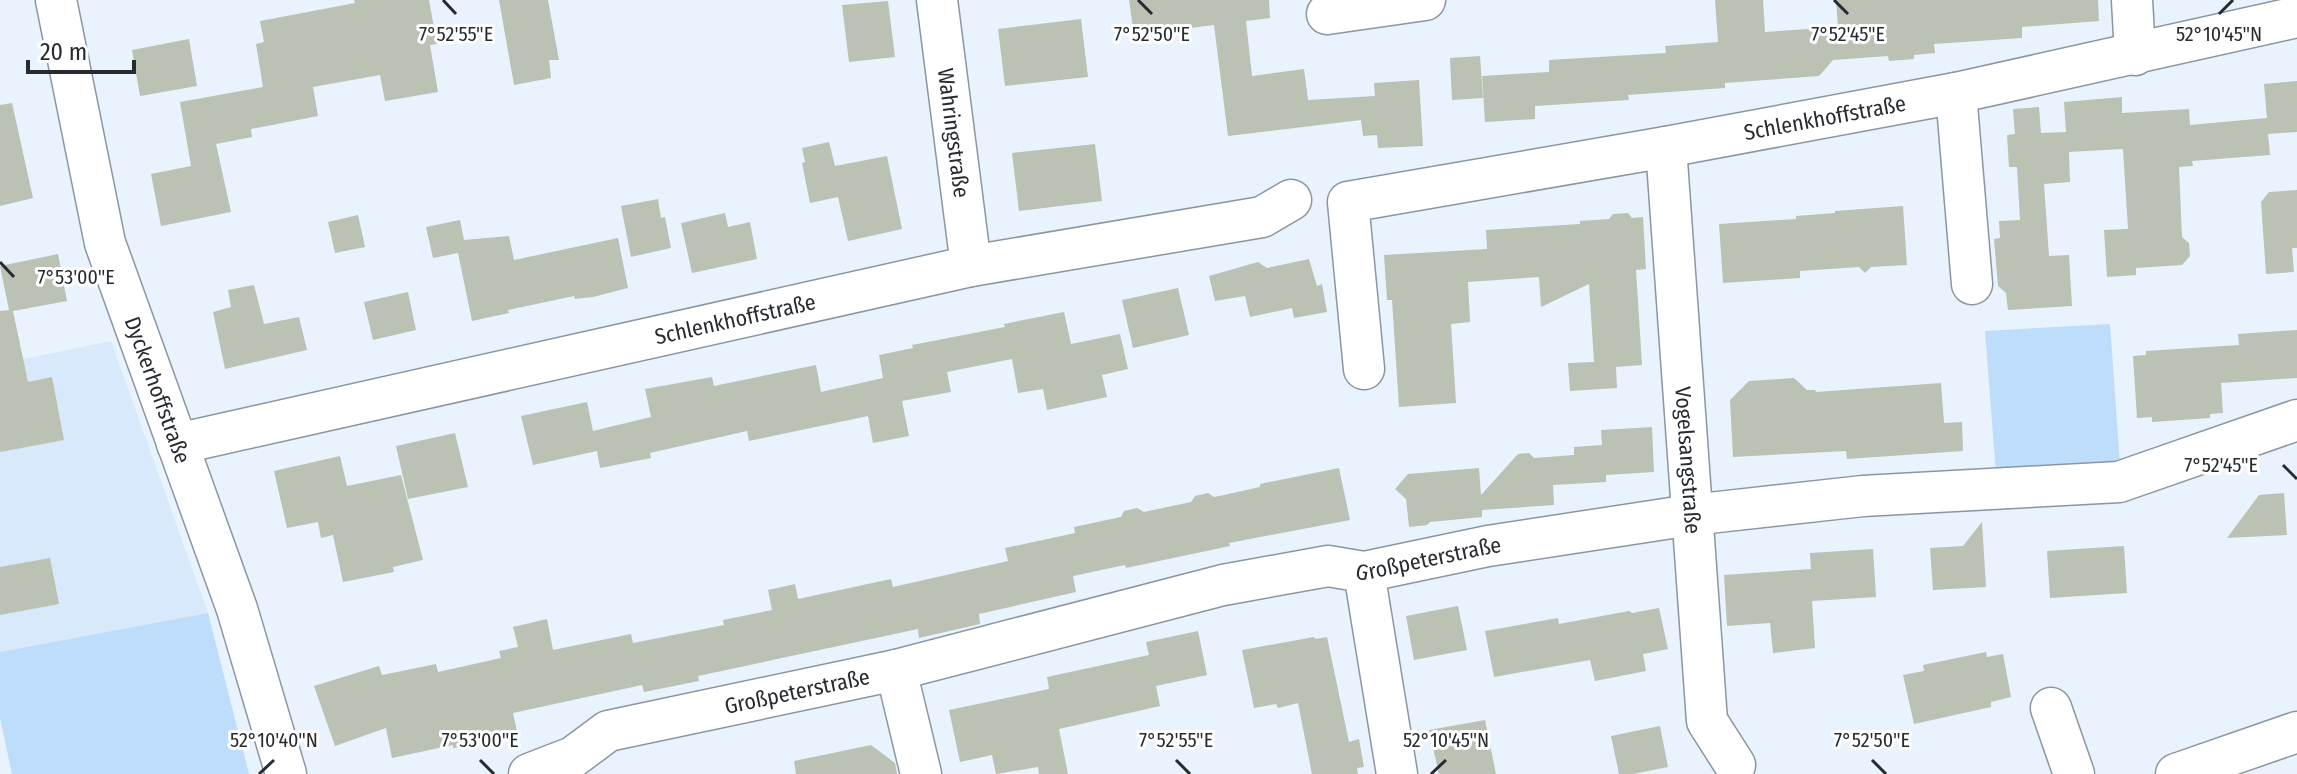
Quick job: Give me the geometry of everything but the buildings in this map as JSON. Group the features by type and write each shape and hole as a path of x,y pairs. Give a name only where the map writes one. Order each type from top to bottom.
{"street":[{"name":"Dyckerhoffstraße","path":"56,0 105,243 237,609 286,774"},
{"name":"Wahringstraße","path":"937,0 971,266"},
{"path":"1327,16 1425,0"},
{"path":"2132,0 2135,55"},
{"name":"Schlenkhoffstraße","path":"1364,369 1348,202 1956,93 2297,17"},
{"path":"1956,93 1972,284"},
{"name":"Vogelsangstraße","path":"1666,147 1707,721 1735,765"},
{"name":"Schlenkhoffstraße","path":"177,444 971,266 1262,217 1291,200"},
{"name":"Großpeterstraße","path":"529,774 575,766 608,731 896,670 1223,585 1328,566 1364,572 1488,546 1691,515 1863,496 2119,482 2297,420"},
{"path":"1364,572 1397,774"},
{"path":"896,670 921,774"},
{"path":"2051,708 2074,774"},
{"path":"2176,774 2297,732"}],"shaded area":[{"path":"2110,324 2120,464 1996,474 1985,331"},
{"path":"111,341 208,613 0,652 0,364"},
{"path":"208,613 249,774 12,774 0,718 0,652"}]}
